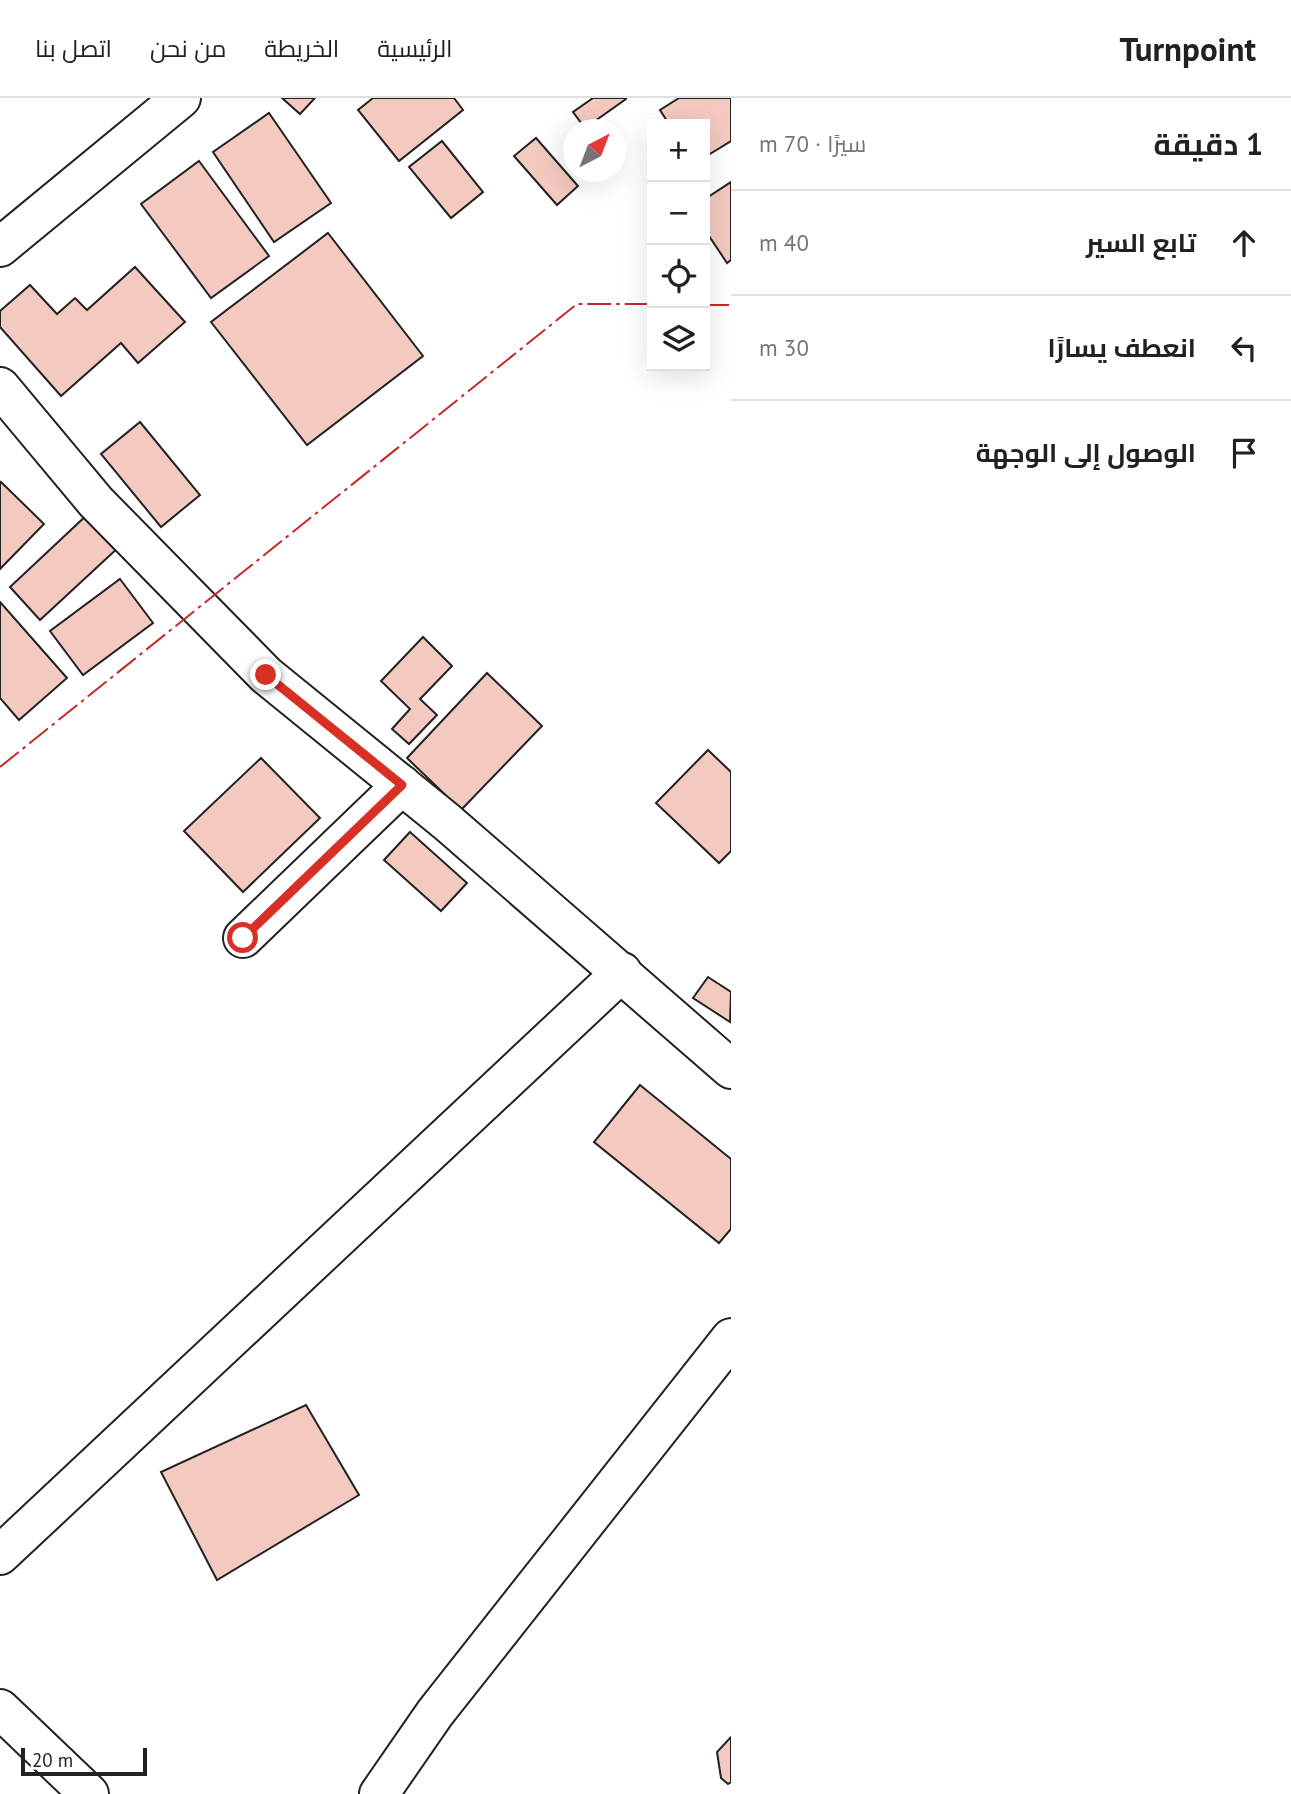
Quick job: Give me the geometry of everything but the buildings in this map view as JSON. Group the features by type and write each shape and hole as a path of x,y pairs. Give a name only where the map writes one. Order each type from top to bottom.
{"street":[{"path":"0,247 181,98"},
{"path":"0,387 96,502 266,675 402,785 622,972 731,1069"},
{"path":"243,938 402,785"},
{"path":"0,1555 622,972"},
{"path":"379,1794 435,1713 731,1338"},
{"path":"0,1709 89,1794"}],"power":[{"path":"0,767 577,304 647,304"},
{"path":"710,305 731,305"}],"route":[{"path":"243,938 402,785 266,675"}]}
